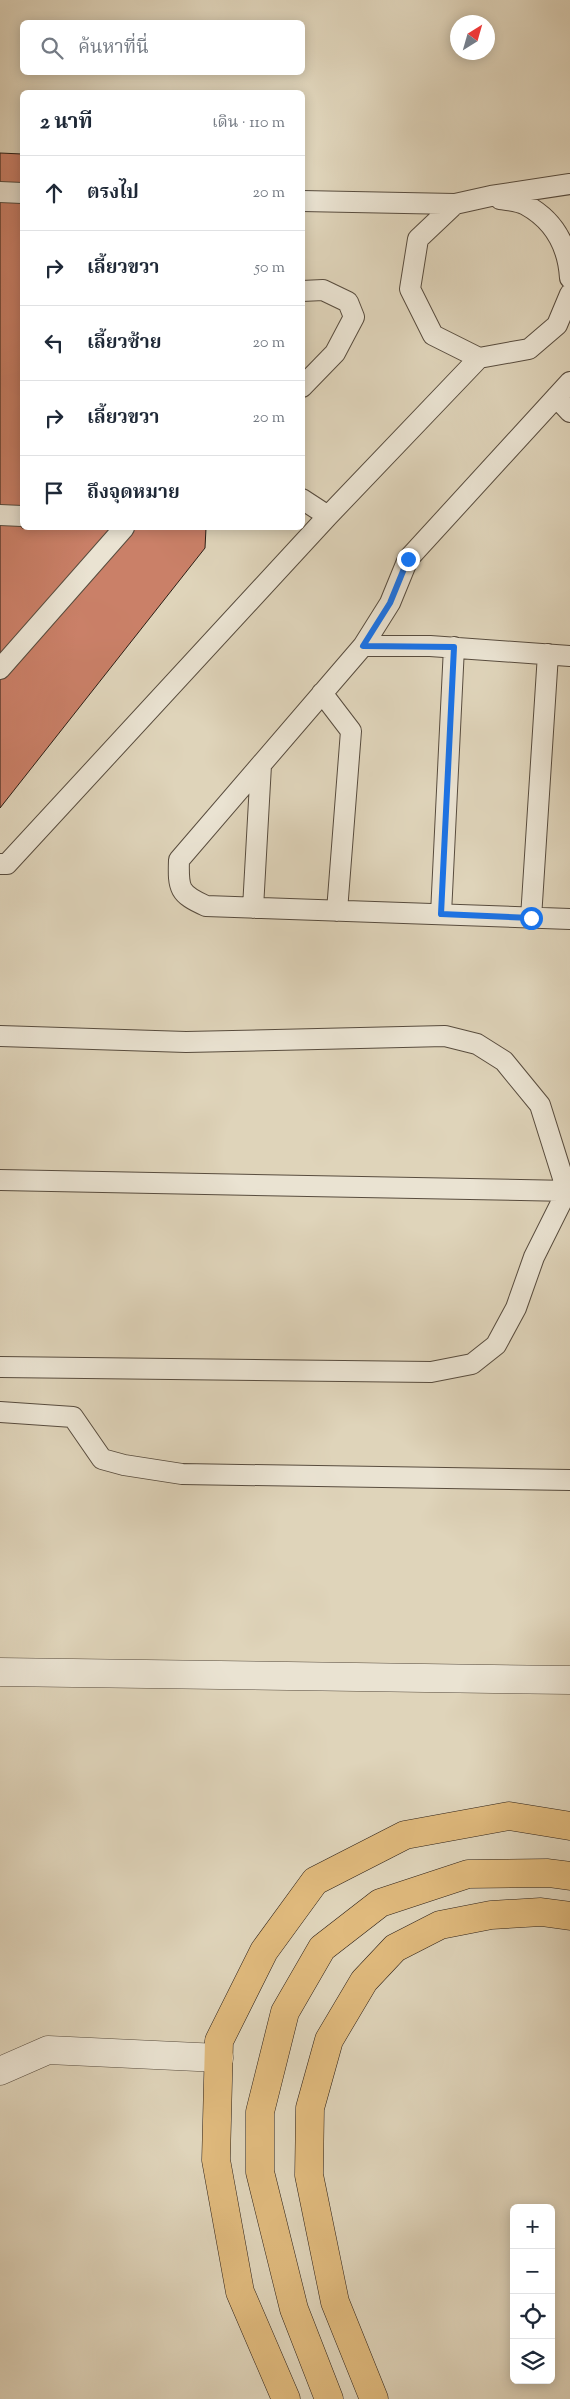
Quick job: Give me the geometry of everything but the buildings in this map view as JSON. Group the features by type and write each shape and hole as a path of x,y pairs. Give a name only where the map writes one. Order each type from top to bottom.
{"highway":[{"path":"286,2399 240,2292 216,2160 219,2041 264,1951 315,1881 405,1836 509,1816 570,1826"},
{"path":"329,2399 294,2309 260,2172 260,2112 286,2012 322,1948 380,1903 468,1874 548,1873 570,1876"},
{"path":"374,2399 335,2302 309,2175 310,2108 329,2040 364,1981 395,1948 440,1925 491,1915 541,1912 570,1916"}],"street":[{"path":"0,1672 570,1680"},
{"path":"0,2071 48,2050 219,2058"}],"lane":[{"path":"305,201 456,204 491,196 570,184"},
{"path":"0,192 20,193"},
{"path":"491,196 525,204 553,226 569,257 570,278"},
{"path":"456,204 418,239 410,289 433,335 478,358"},
{"path":"305,291 323,290 348,302 354,317 335,353 305,384"},
{"path":"0,864 7,864 328,516 478,358 529,349 564,318 570,294"},
{"path":"570,382 408,559 390,603 363,646 179,860 178,886 188,898 206,906 570,919"},
{"path":"556,397 570,412"},
{"path":"305,501 328,516"},
{"path":"0,515 20,516"},
{"path":"0,669 122,530"},
{"path":"363,646 454,647 570,656"},
{"path":"441,914 454,647"},
{"path":"531,918 548,654"},
{"path":"322,693 351,731 337,911"},
{"path":"253,908 261,766"},
{"path":"0,1036 186,1042 445,1036 477,1044 504,1061 540,1105 569,1191 534,1257 516,1308 496,1346 472,1364 431,1372 0,1367"},
{"path":"0,1180 569,1191"},
{"path":"0,1412 73,1416 102,1459 124,1465 182,1474 570,1480"}],"route":[{"path":"408,559 390,603 363,646 454,647 441,914 531,918"}]}
